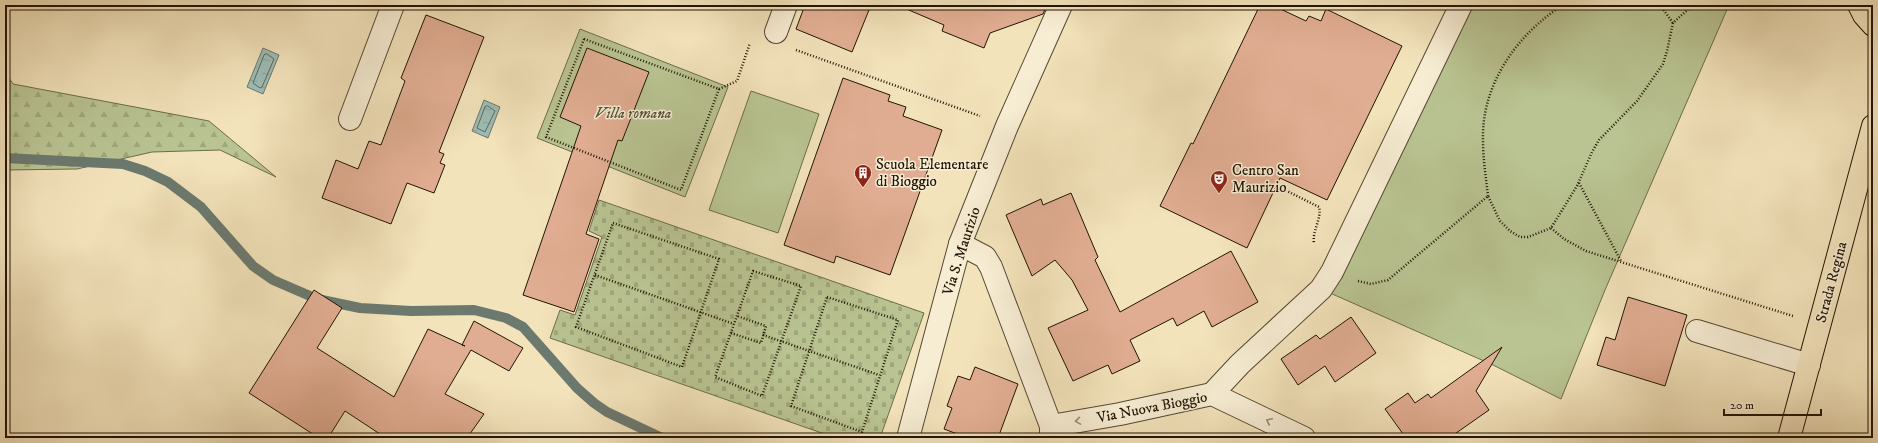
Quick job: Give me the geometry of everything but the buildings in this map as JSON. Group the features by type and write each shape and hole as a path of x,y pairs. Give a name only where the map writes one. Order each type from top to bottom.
{"main road":[{"path":"1859,5 1864,15 1873,25"},
{"name":"Strada Regina","path":"1789,438 1873,126"}],"street":[{"path":"350,118 393,5"},
{"path":"776,32 786,5"},
{"name":"Via S. Maurizio","path":"908,438 960,244 1007,126 1061,5"},
{"path":"1212,394 1240,364 1321,289 1332,272 1460,5"},
{"path":"960,244 985,257 991,267 1051,432"},
{"path":"1697,331 1809,365"},
{"name":"Via Nuova Bioggio","path":"1051,432 1120,414 1212,394 1304,438"}],"path":[{"path":"1563,5 1546,16 1523,37 1505,62 1493,86 1487,108 1483,140 1488,196 1500,221 1510,231 1520,237 1528,237 1551,228 1579,183 1592,152 1599,140 1637,101 1662,64 1668,51 1673,23 1693,5"},
{"path":"1660,5 1673,23"},
{"path":"776,32 772,42 1007,126"},
{"path":"719,89 681,190 546,137 584,39 719,89 737,81 750,42"},
{"path":"1579,183 1621,262"},
{"path":"1283,189 1319,207 1320,210 1314,240 1317,253 1322,262 1332,272 1354,280 1372,284 1388,280 1488,196"},
{"path":"613,222 719,259 701,312 682,367 576,327 613,222"},
{"path":"1551,228 1564,239 1586,251 1820,324"},
{"path":"753,271 801,286 762,396 715,377 737,316 753,271"},
{"path":"595,275 734,324"},
{"path":"828,297 898,320 879,375 862,432 791,406 828,297"},
{"path":"731,332 761,343 766,326 737,316"},
{"path":"763,335 879,375"}],"green space":[{"path":"1458,5 1729,5 1605,290 1561,399 1493,365 1321,289"},
{"name":"Villa romana","path":"580,29 728,87 685,197 537,138"},
{"path":"5,72 13,84 209,121 276,177 220,150 152,152 77,169 5,170"},
{"path":"751,91 819,114 778,233 709,210"},
{"path":"599,200 924,313 880,438 836,438 550,338 560,310 575,315 602,237 589,231"}],"water":[{"path":"263,48 279,55 263,94 247,87"},
{"path":"484,100 500,107 488,138 472,131"}],"waterway":[{"path":"5,158 123,164 145,171 168,182 201,207 253,266 273,280 317,299 360,308 411,311 474,310 506,318 523,327 577,388 594,403 607,412 662,438"}],"place":[{"name":"Scuola Elementare di Bioggio","path":"863,188"},
{"name":"Centro San Maurizio","path":"1219,194"}]}
